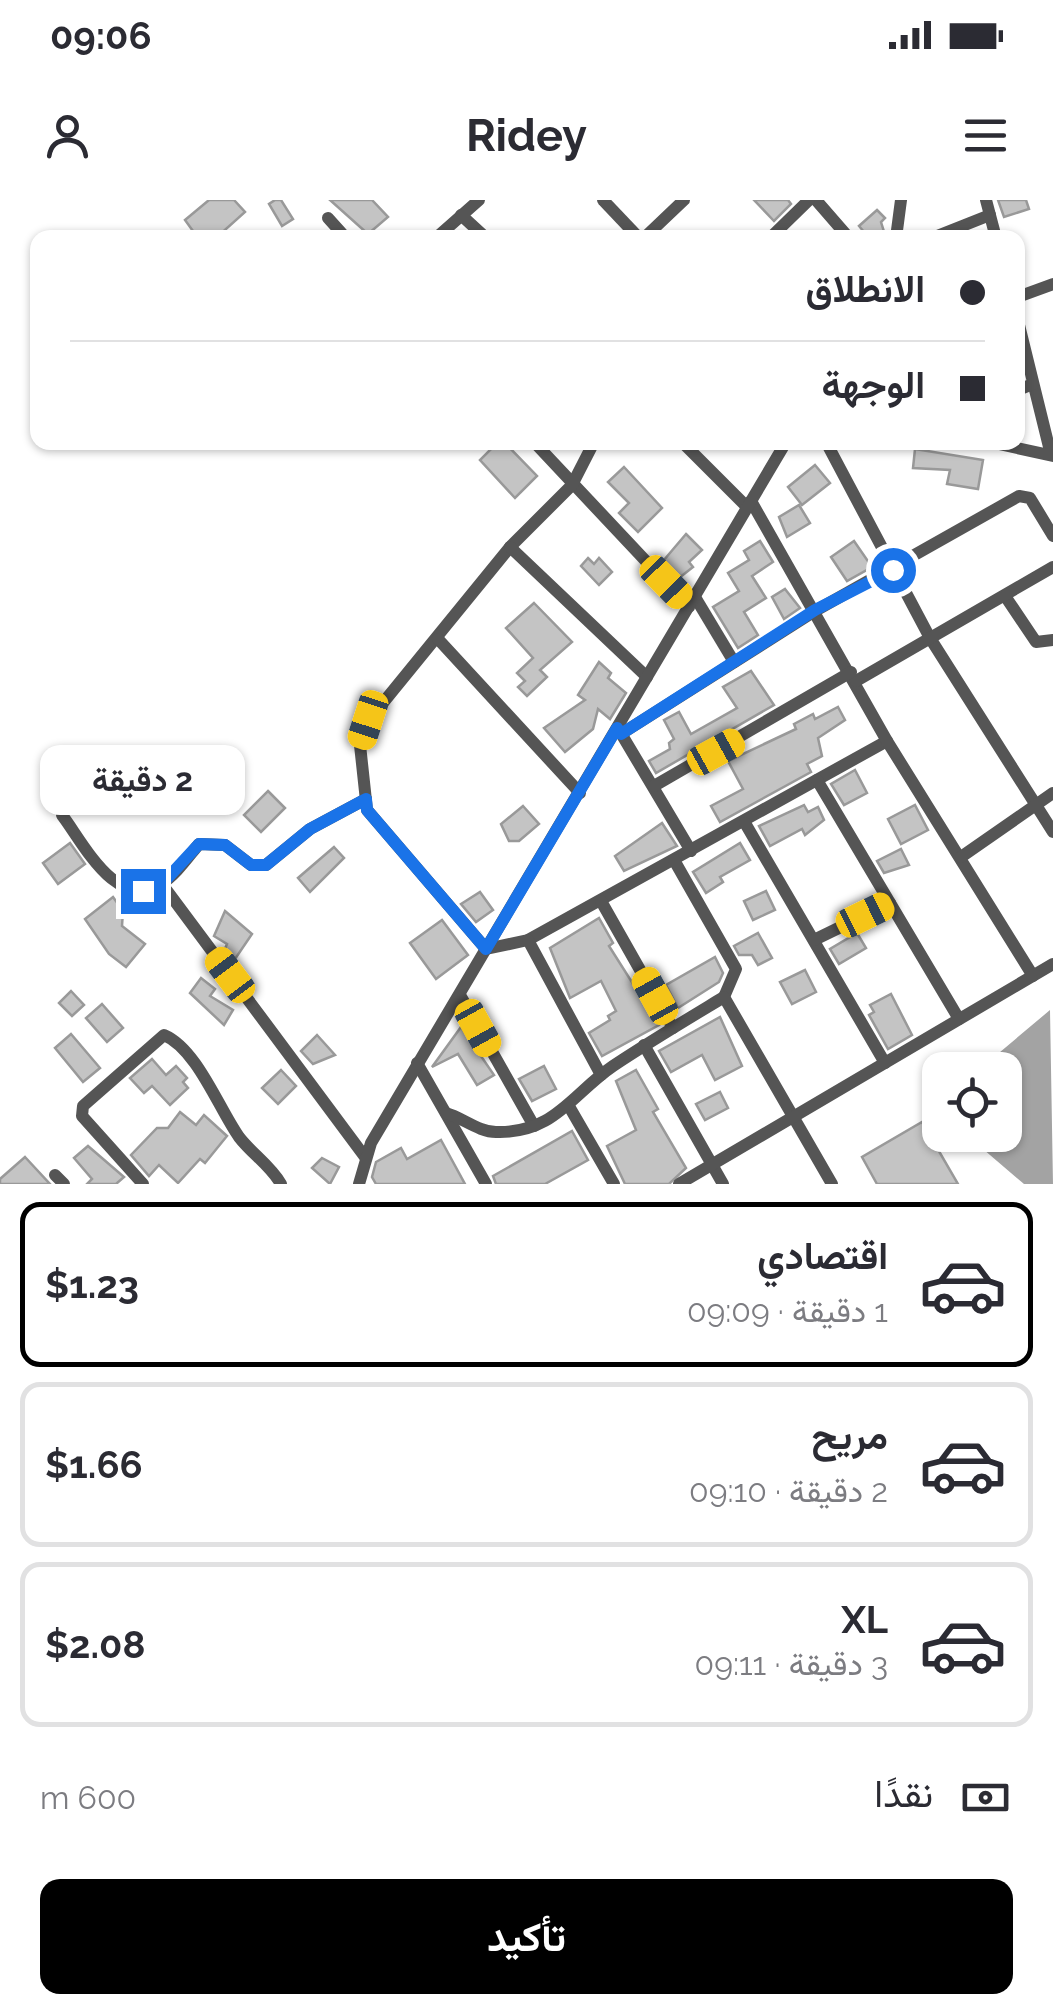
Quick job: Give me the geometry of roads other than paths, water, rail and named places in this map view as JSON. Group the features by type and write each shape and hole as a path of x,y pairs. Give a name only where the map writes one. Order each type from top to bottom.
{"street":[{"path":"445,230 479,200"},
{"path":"604,200 634,230"},
{"path":"651,230 684,200"},
{"path":"779,230 812,200 841,230"},
{"path":"897,230 901,200"},
{"path":"986,200 994,230"},
{"path":"462,215 478,230"},
{"path":"952,230 990,215"},
{"path":"328,218 339,230"},
{"path":"1025,294 1053,284"},
{"path":"1025,353 1052,455 1025,449"},
{"path":"1025,387 1032,384"},
{"path":"541,450 692,602 734,662"},
{"path":"486,949 367,810 360,745 368,720 510,547 572,485 590,450"},
{"path":"691,450 749,504 815,610 887,741 1033,976"},
{"path":"359,1184 366,1157 417,1062 619,731 781,450"},
{"path":"830,450 930,638 1053,832"},
{"path":"619,731 815,610 1025,495 1053,536"},
{"path":"510,547 647,677"},
{"path":"654,786 930,638 1053,567"},
{"path":"1005,596 1036,642 1052,644"},
{"path":"438,638 580,793"},
{"path":"619,731 691,851"},
{"path":"486,949 528,940 887,741"},
{"path":"818,780 959,1019"},
{"path":"961,857 1053,793"},
{"path":"62,815 115,884 143,891 162,884 199,844 225,845 251,865 266,865 310,829 366,799"},
{"path":"745,823 885,1063"},
{"path":"446,1113 494,1132 534,1126 570,1108 600,1075 724,997 736,969 674,860"},
{"path":"162,884 366,1157"},
{"path":"601,900 672,1028"},
{"path":"814,940 890,903"},
{"path":"528,940 600,1075"},
{"path":"679,1184 1053,964"},
{"path":"460,995 534,1126"},
{"path":"724,997 832,1184"},
{"path":"142,1184 82,1116 84,1106 164,1035 173,1039 196,1068 239,1137 281,1184"},
{"path":"644,1045 723,1184"},
{"path":"417,1062 486,1184"},
{"path":"570,1108 614,1184"}]}
